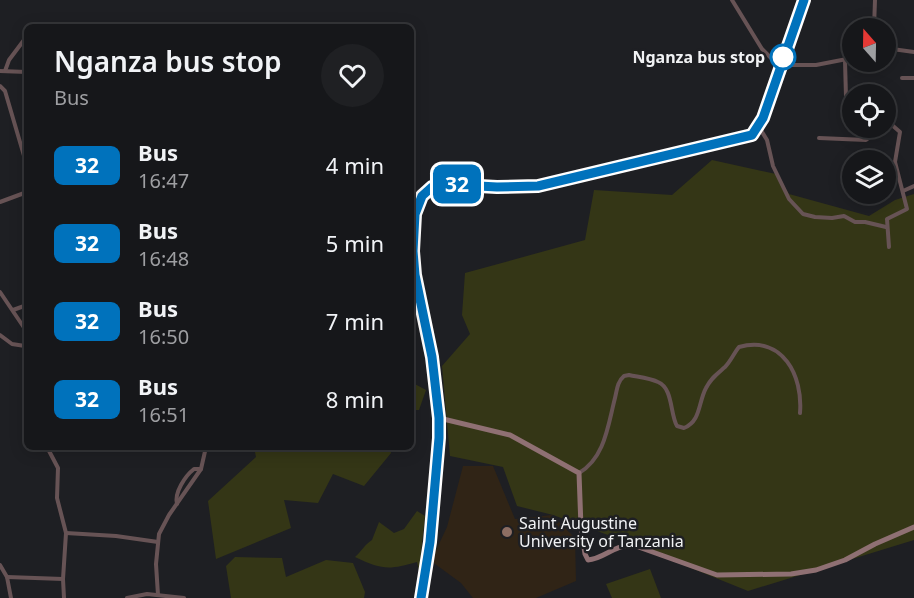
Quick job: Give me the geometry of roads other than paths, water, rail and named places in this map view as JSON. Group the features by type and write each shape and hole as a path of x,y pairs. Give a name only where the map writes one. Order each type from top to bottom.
{"main road":[{"path":"414,225 415,214 422,196 437,184 497,187 538,186 752,135 759,127 804,0"},
{"path":"414,279 432,357 439,418 438,462 430,542 421,598"},
{"path":"439,418 510,435 579,473 581,527 588,560 596,559 622,545 633,545 717,575 791,574 816,570 845,560 914,527"}],"street":[{"path":"732,0 762,49 771,58 781,63 808,66 842,61"},
{"path":"874,18 875,0"},
{"path":"24,40 3,71 24,72"},
{"path":"896,50 914,52"},
{"path":"902,78 914,78"},
{"path":"0,86 5,92 24,156"},
{"path":"759,127 767,140 773,166 789,199 803,214 832,218 843,216 855,222 886,227"},
{"path":"889,247 887,219 907,209 895,162 900,132 896,128"},
{"path":"819,138 866,140 869,138"},
{"path":"903,191 914,186"},
{"path":"0,202 24,193"},
{"path":"0,292 24,330"},
{"path":"13,310 24,306"},
{"path":"0,335 12,344 24,346"},
{"path":"579,473 593,462 599,453 618,385 624,376 660,382 664,386 673,420 677,426 684,428 696,419 706,388 739,347 771,348 784,357 794,372 799,384 800,413"},
{"path":"49,450 58,468 57,498 66,533 64,598"},
{"path":"158,595 158,542 163,525 201,469 205,450"},
{"path":"177,505 176,494 192,470 201,469"},
{"path":"185,481 196,477"},
{"path":"66,533 116,536 158,542"},
{"path":"0,565 7,577 11,598"},
{"path":"7,577 63,579"},
{"path":"147,594 157,584"},
{"path":"128,598 147,594 184,598"}],"place":[{"name":"Nganza bus stop","path":"783,57"},
{"name":"Saint Augustine University of Tanzania","path":"507,532"}]}
